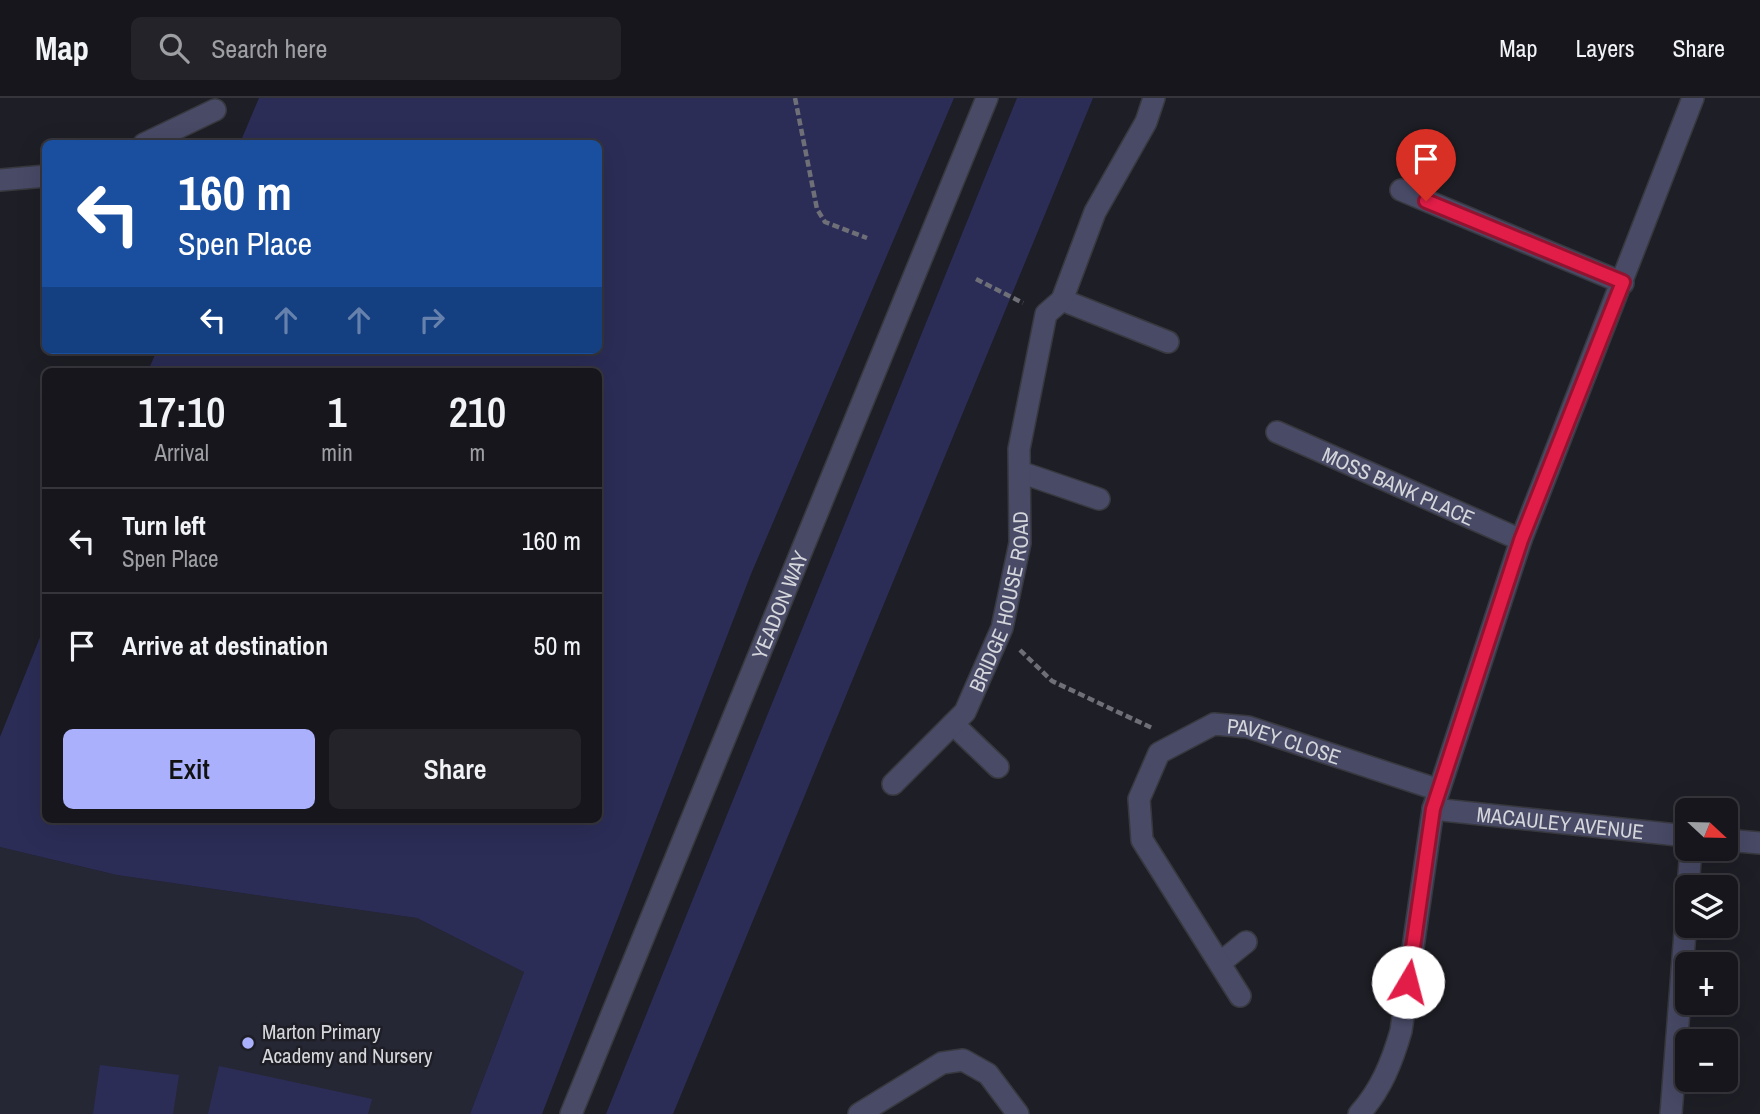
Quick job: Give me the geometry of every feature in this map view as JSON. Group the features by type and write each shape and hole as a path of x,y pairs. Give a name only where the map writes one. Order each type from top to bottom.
{"street":[{"name":"YEADON WAY","path":"571,1114 987,98"},
{"name":"BRIDGE HOUSE ROAD","path":"892,784 965,712 1002,628 1020,543 1018,449 1025,406 1054,307 1096,212 1146,122 1154,98"},
{"path":"1359,1114 1370,1103 1390,1066 1401,1031 1436,799 1521,540 1693,98"},
{"path":"152,140 215,110"},
{"path":"0,180 42,176"},
{"path":"1401,191 1623,282"},
{"path":"1054,307 1168,342"},
{"name":"MOSS BANK PLACE","path":"1277,432 1521,540"},
{"path":"1020,472 1099,499"},
{"path":"953,724 998,767"},
{"name":"PAVEY CLOSE","path":"1240,996 1142,841 1139,799 1159,753 1178,740 1214,724 1248,727 1436,799"},
{"name":"MACAULEY AVENUE","path":"1436,799 1675,834"},
{"path":"1738,841 1760,843"},
{"path":"1671,1114 1685,938"},
{"path":"1220,963 1246,942"},
{"path":"859,1114 942,1063 963,1060 988,1074 1018,1114"}],"path":[{"path":"795,98 817,209 825,222 867,238"},
{"path":"976,279 1054,307"},
{"path":"1002,628 1031,664 1052,681 1178,740"}],"shaded area":[{"path":"259,98 954,98 751,574 542,1114 470,1114 524,972 417,918 117,875 0,847 0,737 42,632 42,823 602,823 602,368 149,368 155,354 602,354 602,140 241,140"},
{"path":"1017,98 1093,98 673,1114 606,1114"},
{"name":"Marton Primary Academy and Nursery","path":"0,847 117,875 417,918 524,972 470,1114 0,1114"},
{"path":"100,1065 179,1075 173,1114 93,1114"},
{"path":"219,1066 372,1099 368,1114 208,1114"}],"place":[{"name":"Marton Primary Academy and Nursery","path":"248,1043"}],"route":[{"path":"1408,982 1433,809 1521,540 1623,282 1426,201"}]}
